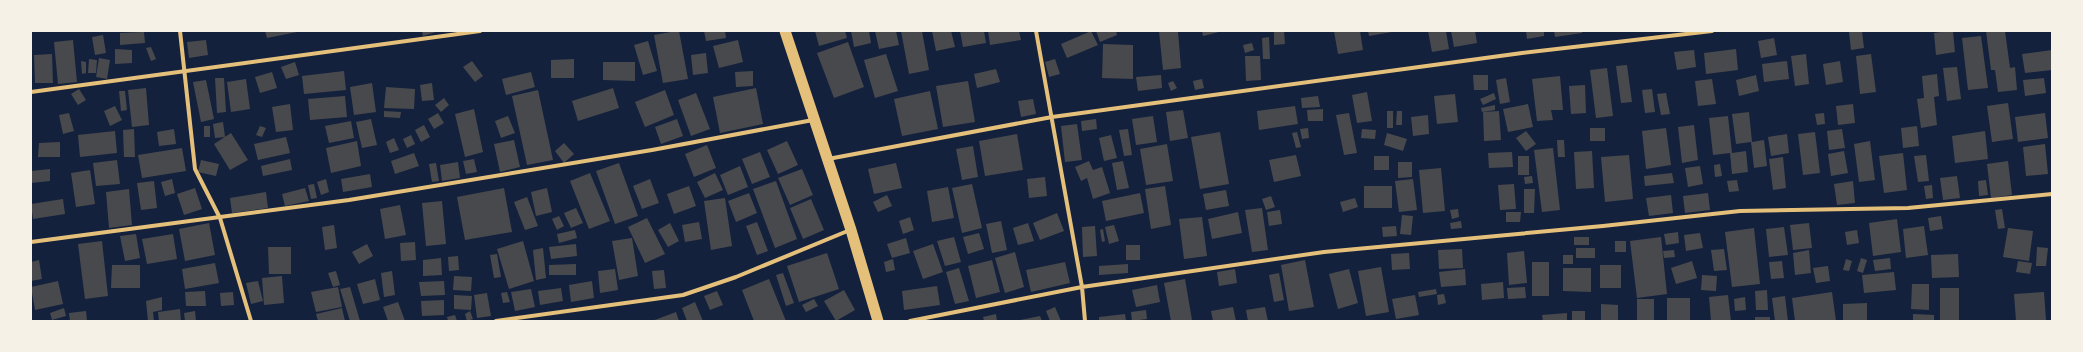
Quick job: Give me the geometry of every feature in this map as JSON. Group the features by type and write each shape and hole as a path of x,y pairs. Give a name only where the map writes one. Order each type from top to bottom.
{"highway":[{"path":"785,31 813,120 851,230 878,321"}],"street":[{"path":"180,31 195,169 220,218 251,321"},
{"path":"31,92 184,70 480,31"},
{"path":"1036,31 1082,287 1085,321"},
{"path":"826,159 1052,117 1514,54 1712,31"},
{"path":"31,242 350,200 652,150 813,120"},
{"path":"910,321 1082,287 1324,252 1595,227 1740,211 1908,208 2052,194"},
{"path":"496,321 683,295 736,277 851,230"}],"building":[{"path":"265,31 296,31 297,32 267,38"},
{"path":"422,31 439,31 423,36"},
{"path":"679,31 688,79 663,83 654,35"},
{"path":"704,31 725,31 726,38 706,41"},
{"path":"815,31 845,31 847,38 819,46"},
{"path":"851,31 869,31 871,43 854,47"},
{"path":"875,31 896,31 899,45 879,49"},
{"path":"901,31 922,31 929,70 909,74"},
{"path":"932,31 951,31 955,47 936,51"},
{"path":"960,31 984,31 986,43 963,47"},
{"path":"988,31 1019,31 1021,40 990,45"},
{"path":"1091,31 1098,45 1067,58 1061,44"},
{"path":"1096,31 1116,31 1117,35 1100,42"},
{"path":"1159,31 1178,31 1181,68 1163,70"},
{"path":"1202,31 1219,31 1219,32 1203,36"},
{"path":"1274,31 1284,31 1285,44 1274,45"},
{"path":"1334,31 1360,31 1363,50 1338,54"},
{"path":"1368,31 1392,31 1392,32 1369,36"},
{"path":"1428,31 1446,31 1449,49 1432,52"},
{"path":"1451,31 1475,31 1477,43 1454,47"},
{"path":"1526,31 1544,31 1544,36 1527,39"},
{"path":"1554,31 1582,31 1582,33 1555,37"},
{"path":"1862,31 1864,48 1851,50 1849,32"},
{"path":"1953,31 1955,52 1936,55 1934,33"},
{"path":"1986,31 2005,31 2010,68 2015,67 2017,90 1998,92 1995,70 1991,70"},
{"path":"144,32 145,43 120,45 120,33"},
{"path":"103,35 106,53 95,55 92,37"},
{"path":"1981,36 1988,88 1968,90 1962,38"},
{"path":"1269,37 1270,59 1263,59 1262,38"},
{"path":"1774,38 1777,55 1761,58 1758,41"},
{"path":"73,40 77,82 58,84 54,42"},
{"path":"206,40 208,55 189,58 187,42"},
{"path":"738,40 743,62 719,68 713,46"},
{"path":"648,41 657,71 643,75 634,45"},
{"path":"848,42 864,87 834,98 817,53"},
{"path":"1252,43 1254,50 1245,53 1243,45"},
{"path":"1103,44 1133,45 1133,79 1102,78"},
{"path":"151,47 156,59 151,61 146,48"},
{"path":"115,49 132,50 132,63 115,64"},
{"path":"1736,49 1738,70 1706,74 1704,53"},
{"path":"1694,50 1696,67 1677,70 1674,52"},
{"path":"2052,50 2052,70 2025,73 2022,54"},
{"path":"706,53 708,73 693,75 691,55"},
{"path":"52,54 53,83 35,83 34,55"},
{"path":"886,54 898,91 875,98 864,60"},
{"path":"1806,54 1809,84 1795,86 1791,56"},
{"path":"1871,54 1876,92 1860,94 1856,56"},
{"path":"1245,56 1260,56 1261,80 1246,81"},
{"path":"99,58 110,60 107,79 96,77"},
{"path":"89,59 97,60 96,73 88,73"},
{"path":"574,59 574,78 551,78 551,60"},
{"path":"1055,59 1060,74 1049,77 1045,62"},
{"path":"81,61 86,62 86,73 82,74"},
{"path":"472,61 483,76 475,82 463,67"},
{"path":"1787,61 1789,79 1764,82 1762,64"},
{"path":"1840,61 1843,82 1826,85 1823,64"},
{"path":"295,62 299,75 286,79 281,67"},
{"path":"603,62 635,62 635,81 603,80"},
{"path":"1627,65 1632,102 1621,103 1616,66"},
{"path":"1957,67 1961,99 1947,101 1943,68"},
{"path":"1607,68 1613,116 1596,118 1590,70"},
{"path":"996,69 1000,82 977,88 974,74"},
{"path":"344,71 346,90 304,94 302,76"},
{"path":"753,71 753,86 736,87 735,72"},
{"path":"272,72 277,88 260,93 255,77"},
{"path":"531,72 535,87 506,95 502,79"},
{"path":"1937,74 1939,96 1934,97 1937,125 1921,128 1917,99 1924,98 1922,76"},
{"path":"1161,75 1162,88 1138,91 1136,77"},
{"path":"1473,75 1488,75 1488,90 1474,90"},
{"path":"1756,75 1759,91 1739,96 1736,80"},
{"path":"1560,76 1563,110 1551,110 1553,120 1537,121 1532,79"},
{"path":"215,78 224,78 226,112 217,113"},
{"path":"1506,78 1510,102 1500,104 1496,80"},
{"path":"2044,78 2046,93 2025,96 2023,80"},
{"path":"246,79 250,109 231,112 227,82"},
{"path":"1202,79 1204,88 1195,90 1193,81"},
{"path":"1712,79 1716,104 1698,106 1695,81"},
{"path":"206,80 214,119 201,122 193,82"},
{"path":"968,81 975,122 943,127 936,86"},
{"path":"1173,81 1177,88 1171,91 1168,83"},
{"path":"372,83 376,112 354,115 350,87"},
{"path":"432,83 434,100 422,101 420,85"},
{"path":"1585,85 1586,113 1571,114 1569,86"},
{"path":"386,87 415,89 414,109 384,108"},
{"path":"146,88 149,125 132,127 128,90"},
{"path":"613,88 619,108 578,121 572,101"},
{"path":"756,88 763,124 720,133 713,97"},
{"path":"79,89 86,100 78,105 71,94"},
{"path":"1652,89 1655,112 1645,113 1642,90"},
{"path":"538,90 553,160 527,165 512,96"},
{"path":"665,90 674,115 645,127 635,102"},
{"path":"119,91 125,91 127,110 121,111"},
{"path":"930,91 938,129 902,136 894,99"},
{"path":"1367,92 1372,121 1357,123 1352,95"},
{"path":"696,93 710,129 691,136 678,100"},
{"path":"1494,93 1496,99 1483,105 1480,99"},
{"path":"1666,93 1670,114 1661,115 1657,94"},
{"path":"1455,94 1458,122 1437,124 1434,96"},
{"path":"345,96 347,117 310,120 308,99"},
{"path":"1318,96 1320,107 1302,108 1301,98"},
{"path":"444,98 449,105 441,112 435,105"},
{"path":"1033,99 1036,114 1021,117 1018,101"},
{"path":"2008,103 2013,139 1992,142 1987,106"},
{"path":"290,104 293,130 276,132 272,107"},
{"path":"1528,104 1533,127 1508,132 1503,109"},
{"path":"1853,104 1855,123 1838,125 1836,106"},
{"path":"1495,105 1495,110 1482,112 1481,108"},
{"path":"115,106 122,120 110,126 104,111"},
{"path":"1295,106 1298,124 1259,130 1257,111"},
{"path":"474,109 483,152 465,157 455,114"},
{"path":"1323,109 1323,121 1308,121 1307,110"},
{"path":"1183,110 1188,138 1170,141 1166,112"},
{"path":"384,111 401,112 400,118 384,117"},
{"path":"1387,111 1393,111 1393,128 1387,128"},
{"path":"1397,111 1402,111 1402,125 1396,125"},
{"path":"1499,111 1501,140 1484,141 1483,112"},
{"path":"1749,112 1752,142 1764,140 1767,166 1754,168 1751,142 1736,144 1732,114"},
{"path":"69,113 74,131 63,134 59,115"},
{"path":"438,113 444,123 434,129 428,119"},
{"path":"1349,113 1357,153 1344,155 1336,115"},
{"path":"1824,113 1825,124 1817,125 1815,114"},
{"path":"2045,113 2048,138 2018,142 2015,117"},
{"path":"1428,115 1429,134 1413,136 1411,117"},
{"path":"508,116 515,133 501,138 495,121"},
{"path":"1153,116 1157,142 1136,145 1132,119"},
{"path":"1728,116 1732,153 1746,151 1748,172 1732,174 1730,153 1713,155 1709,118"},
{"path":"371,119 377,145 362,148 356,122"},
{"path":"677,119 683,136 661,144 655,127"},
{"path":"1096,119 1097,129 1082,131 1081,121"},
{"path":"351,121 354,138 329,143 325,126"},
{"path":"223,122 225,137 215,138 213,124"},
{"path":"1077,124 1082,160 1065,162 1061,126"},
{"path":"424,125 430,137 421,142 415,130"},
{"path":"1694,125 1698,160 1682,163 1678,127"},
{"path":"204,126 210,126 210,137 204,137"},
{"path":"260,126 266,128 262,137 256,135"},
{"path":"1917,126 1919,146 1903,148 1901,128"},
{"path":"1308,128 1309,138 1302,139 1300,129"},
{"path":"1590,128 1605,128 1605,141 1590,141"},
{"path":"1666,128 1671,165 1646,169 1642,131"},
{"path":"134,129 135,157 124,157 123,130"},
{"path":"174,129 176,144 159,146 157,132"},
{"path":"1128,129 1132,155 1124,156 1119,130"},
{"path":"1362,129 1376,130 1375,139 1361,138"},
{"path":"1842,129 1845,148 1829,150 1827,131"},
{"path":"115,131 117,153 80,157 78,135"},
{"path":"1526,131 1536,144 1526,151 1516,138"},
{"path":"1985,131 1988,159 1955,163 1952,136"},
{"path":"1220,132 1229,184 1200,189 1191,137"},
{"path":"1297,132 1301,147 1296,148 1292,133"},
{"path":"1815,132 1820,173 1803,175 1798,134"},
{"path":"231,133 248,160 230,170 214,144"},
{"path":"1387,133 1407,139 1403,151 1384,145"},
{"path":"1017,134 1023,170 985,176 979,141"},
{"path":"1787,134 1789,153 1771,156 1768,137"},
{"path":"411,135 415,144 407,148 403,139"},
{"path":"1111,135 1117,158 1104,161 1099,138"},
{"path":"286,137 290,153 258,160 254,144"},
{"path":"394,138 399,150 390,153 386,142"},
{"path":"514,140 520,167 500,172 494,144"},
{"path":"1557,140 1564,140 1565,157 1558,157"},
{"path":"357,141 361,166 331,173 326,148"},
{"path":"787,141 798,165 778,174 767,150"},
{"path":"1870,141 1875,180 1859,182 1854,144"},
{"path":"60,142 60,157 38,157 39,143"},
{"path":"564,143 574,154 564,163 555,151"},
{"path":"1167,144 1173,181 1146,185 1140,149"},
{"path":"2045,144 2048,174 2026,176 2023,147"},
{"path":"707,145 716,168 694,177 685,154"},
{"path":"973,146 978,177 962,180 956,149"},
{"path":"182,148 186,171 142,178 138,155"},
{"path":"1553,148 1560,210 1542,212 1534,150"},
{"path":"1592,151 1594,188 1576,189 1574,152"},
{"path":"1844,151 1848,173 1831,176 1828,154"},
{"path":"760,152 770,177 752,184 742,159"},
{"path":"1512,152 1513,167 1489,168 1488,153"},
{"path":"414,153 419,166 395,174 391,161"},
{"path":"1903,153 1907,190 1884,193 1879,156"},
{"path":"1296,155 1301,176 1274,182 1269,160"},
{"path":"1629,155 1633,199 1605,202 1601,157"},
{"path":"1926,155 1929,181 1918,182 1914,156"},
{"path":"1374,156 1389,156 1389,170 1374,170"},
{"path":"1518,156 1529,156 1529,175 1518,175"},
{"path":"1783,157 1786,188 1773,190 1769,159"},
{"path":"290,159 292,170 263,176 261,166"},
{"path":"474,159 477,172 466,174 463,161"},
{"path":"117,160 120,184 96,186 93,163"},
{"path":"201,160 219,164 216,176 198,172"},
{"path":"1089,161 1093,170 1102,167 1110,193 1093,199 1087,178 1081,181 1075,167"},
{"path":"1123,161 1129,188 1117,190 1112,163"},
{"path":"2008,161 2012,195 1991,198 1987,164"},
{"path":"458,162 460,178 442,181 440,165"},
{"path":"1398,162 1412,162 1412,177 1398,178"},
{"path":"436,163 439,181 432,182 429,164"},
{"path":"619,163 638,216 615,224 596,171"},
{"path":"896,163 902,188 874,194 868,169"},
{"path":"1720,164 1722,176 1715,177 1714,165"},
{"path":"740,166 748,187 728,195 720,175"},
{"path":"1700,166 1703,184 1688,187 1685,168"},
{"path":"1441,168 1445,211 1423,213 1419,170"},
{"path":"50,169 50,181 31,183 31,171"},
{"path":"802,169 813,195 790,205 778,178"},
{"path":"90,170 95,204 76,207 71,173"},
{"path":"590,173 610,221 589,229 570,181"},
{"path":"715,173 723,190 705,198 697,182"},
{"path":"1672,173 1674,183 1645,186 1644,176"},
{"path":"370,174 372,187 343,192 341,179"},
{"path":"1532,176 1533,183 1525,184 1524,177"},
{"path":"1957,176 1960,198 1943,200 1940,178"},
{"path":"1045,177 1047,196 1029,198 1027,179"},
{"path":"172,179 175,193 165,196 161,182"},
{"path":"326,179 329,192 321,195 317,182"},
{"path":"650,179 659,203 642,209 633,186"},
{"path":"1413,179 1417,210 1399,212 1395,181"},
{"path":"1737,180 1739,191 1729,192 1727,181"},
{"path":"1986,180 1988,195 1979,196 1978,181"},
{"path":"154,181 157,208 141,210 137,183"},
{"path":"776,181 797,239 775,248 753,189"},
{"path":"1853,181 1855,203 1837,205 1834,184"},
{"path":"314,184 317,198 311,199 308,185"},
{"path":"972,184 982,228 962,233 952,188"},
{"path":"1514,184 1516,209 1500,210 1498,185"},
{"path":"1932,185 1933,198 1926,199 1924,186"},
{"path":"689,186 696,206 674,214 667,194"},
{"path":"1165,186 1171,225 1151,229 1145,189"},
{"path":"1364,186 1392,186 1392,208 1364,208"},
{"path":"948,187 954,218 932,222 927,191"},
{"path":"195,188 202,209 184,215 177,194"},
{"path":"305,188 309,201 285,206 282,194"},
{"path":"504,188 512,232 465,240 457,197"},
{"path":"547,188 552,212 536,216 531,192"},
{"path":"129,189 132,225 109,228 106,192"},
{"path":"1524,189 1535,189 1534,213 1524,213"},
{"path":"1226,190 1229,206 1206,210 1203,194"},
{"path":"266,192 268,208 232,213 230,198"},
{"path":"749,193 757,213 736,222 728,201"},
{"path":"1140,193 1144,213 1106,221 1102,201"},
{"path":"1708,193 1710,210 1685,213 1683,196"},
{"path":"887,195 892,206 878,212 873,202"},
{"path":"1671,195 1673,213 1649,216 1646,198"},
{"path":"1271,196 1275,207 1266,210 1262,199"},
{"path":"527,197 538,226 525,230 514,202"},
{"path":"725,198 732,246 711,250 704,201"},
{"path":"1355,198 1358,207 1343,212 1340,202"},
{"path":"63,199 65,214 33,219 31,204"},
{"path":"811,199 824,230 803,239 790,208"},
{"path":"442,201 446,244 426,246 422,203"},
{"path":"400,205 406,235 385,239 380,209"},
{"path":"576,208 583,223 571,228 564,213"},
{"path":"1262,208 1268,250 1252,252 1245,210"},
{"path":"1458,209 1459,217 1452,219 1450,210"},
{"path":"2002,209 2005,228 1998,229 1995,210"},
{"path":"1280,210 1282,224 1269,226 1267,212"},
{"path":"1238,212 1242,233 1212,239 1208,219"},
{"path":"1506,212 1521,212 1520,222 1506,222"},
{"path":"1057,213 1064,231 1040,240 1033,223"},
{"path":"1402,215 1413,216 1411,235 1400,234"},
{"path":"559,216 564,226 557,230 552,219"},
{"path":"1941,216 1943,229 1930,231 1928,218"},
{"path":"910,217 914,230 903,234 899,221"},
{"path":"1202,217 1207,256 1184,259 1179,219"},
{"path":"647,218 665,254 645,263 628,227"},
{"path":"1897,219 1901,252 1873,256 1869,223"},
{"path":"1001,221 1007,250 992,253 986,224"},
{"path":"1461,221 1462,228 1451,229 1450,223"},
{"path":"699,222 702,239 685,242 682,225"},
{"path":"757,222 768,251 757,255 746,226"},
{"path":"209,223 215,255 185,261 179,229"},
{"path":"670,223 679,241 668,247 658,230"},
{"path":"1028,223 1034,241 1018,245 1013,228"},
{"path":"1809,223 1812,248 1793,250 1790,225"},
{"path":"334,225 337,248 325,250 322,227"},
{"path":"1114,225 1119,241 1109,244 1105,227"},
{"path":"1095,226 1097,256 1083,257 1082,227"},
{"path":"1396,226 1397,236 1383,237 1382,227"},
{"path":"1924,226 1928,255 1906,258 1903,229"},
{"path":"1784,227 1788,255 1769,257 1766,229"},
{"path":"1754,228 1760,284 1732,287 1725,232"},
{"path":"2008,228 2033,231 2029,261 2003,257"},
{"path":"1103,229 1105,241 1102,242 1100,230"},
{"path":"575,230 577,238 559,243 557,234"},
{"path":"1857,230 1859,243 1847,245 1845,232"},
{"path":"1678,232 1679,243 1666,245 1664,234"},
{"path":"979,233 984,249 968,254 963,237"},
{"path":"1700,233 1703,248 1686,251 1684,235"},
{"path":"136,234 140,258 125,261 120,236"},
{"path":"173,234 177,259 147,264 142,239"},
{"path":"954,237 961,262 945,266 937,241"},
{"path":"1574,237 1589,237 1589,245 1574,245"},
{"path":"1661,237 1667,294 1637,298 1630,241"},
{"path":"632,238 638,276 619,280 612,241"},
{"path":"906,238 910,253 892,258 887,244"},
{"path":"102,241 108,296 85,299 78,244"},
{"path":"523,241 534,281 509,289 497,249"},
{"path":"1615,241 1626,241 1626,252 1615,252"},
{"path":"415,242 416,260 401,261 400,243"},
{"path":"367,244 373,256 359,264 352,252"},
{"path":"576,244 577,256 551,259 549,247"},
{"path":"933,244 943,272 923,279 913,251"},
{"path":"1126,245 1140,245 1140,260 1126,260"},
{"path":"268,247 291,247 291,274 269,274"},
{"path":"2037,247 2048,248 2046,266 2036,266"},
{"path":"543,248 546,278 536,280 533,250"},
{"path":"1576,248 1595,248 1595,258 1576,258"},
{"path":"1462,249 1463,268 1439,269 1438,250"},
{"path":"1724,249 1727,270 1714,271 1711,250"},
{"path":"1674,250 1675,257 1664,258 1663,251"},
{"path":"1809,250 1811,273 1795,275 1793,253"},
{"path":"1524,251 1527,283 1509,285 1507,253"},
{"path":"1015,252 1024,287 1005,293 995,258"},
{"path":"827,253 839,289 799,302 787,266"},
{"path":"1409,253 1410,269 1392,270 1391,254"},
{"path":"497,254 501,277 494,278 490,255"},
{"path":"1958,254 1959,277 1932,278 1931,255"},
{"path":"1563,255 1573,255 1573,264 1563,264"},
{"path":"458,256 459,270 449,271 448,257"},
{"path":"441,258 442,275 423,276 423,260"},
{"path":"1861,258 1867,260 1863,273 1857,271"},
{"path":"1890,258 1891,269 1875,271 1873,260"},
{"path":"893,259 895,270 886,272 884,262"},
{"path":"1846,259 1852,261 1849,271 1843,270"},
{"path":"39,260 42,279 31,281 31,262"},
{"path":"992,260 1000,292 976,298 968,266"},
{"path":"1305,260 1314,307 1289,311 1281,265"},
{"path":"1692,261 1697,278 1676,284 1671,268"},
{"path":"1782,261 1784,278 1771,279 1769,262"},
{"path":"2018,261 2032,263 2030,274 2016,272"},
{"path":"1065,262 1070,283 1031,292 1026,270"},
{"path":"1532,262 1549,262 1549,296 1532,296"},
{"path":"215,263 219,283 185,289 182,269"},
{"path":"576,264 576,275 549,275 549,265"},
{"path":"1128,264 1128,273 1099,275 1099,266"},
{"path":"112,265 140,265 140,288 111,288"},
{"path":"1600,265 1621,265 1621,288 1600,288"},
{"path":"1828,266 1830,281 1816,283 1813,268"},
{"path":"1381,267 1389,312 1366,316 1358,271"},
{"path":"959,268 969,301 955,304 946,272"},
{"path":"1563,268 1591,268 1591,292 1563,291"},
{"path":"615,269 618,290 600,293 598,271"},
{"path":"1235,269 1237,283 1219,286 1217,272"},
{"path":"1349,269 1358,303 1338,309 1329,274"},
{"path":"1465,269 1466,285 1441,287 1439,272"},
{"path":"664,270 666,288 654,289 652,271"},
{"path":"336,271 340,285 333,287 328,273"},
{"path":"392,271 395,295 384,297 381,273"},
{"path":"1894,272 1896,290 1864,293 1862,275"},
{"path":"783,273 794,303 786,306 776,275"},
{"path":"1279,273 1284,300 1274,302 1269,275"},
{"path":"1702,275 1717,276 1716,291 1701,290"},
{"path":"282,276 284,303 264,305 262,278"},
{"path":"454,276 472,277 471,291 453,290"},
{"path":"375,279 380,300 363,304 357,284"},
{"path":"769,279 786,321 754,321 742,290"},
{"path":"1185,279 1192,320 1171,321 1164,283"},
{"path":"58,281 63,304 35,310 31,287"},
{"path":"258,281 263,301 251,304 246,283"},
{"path":"444,281 445,295 421,296 419,282"},
{"path":"592,281 594,298 571,302 569,285"},
{"path":"1503,282 1504,298 1482,300 1481,284"},
{"path":"1912,284 1929,284 1929,310 1911,309"},
{"path":"1157,285 1160,302 1136,307 1132,290"},
{"path":"937,286 940,305 904,310 902,291"},
{"path":"338,287 342,307 316,312 311,292"},
{"path":"350,287 360,321 350,321 340,289"},
{"path":"1525,287 1526,298 1508,299 1507,288"},
{"path":"561,288 563,301 540,305 538,291"},
{"path":"1940,288 1959,288 1959,321 1940,321"},
{"path":"531,289 535,307 515,311 511,292"},
{"path":"1436,289 1437,294 1419,297 1418,292"},
{"path":"844,290 855,310 836,321 824,301"},
{"path":"1767,290 1768,310 1756,310 1755,291"},
{"path":"205,291 206,306 186,306 185,292"},
{"path":"717,291 723,305 710,310 704,296"},
{"path":"233,292 234,305 221,306 220,293"},
{"path":"507,292 510,302 503,303 501,293"},
{"path":"1832,292 1836,321 1795,321 1792,298"},
{"path":"2044,292 2046,320 2016,321 2014,294"},
{"path":"487,293 491,316 477,318 474,295"},
{"path":"1444,294 1446,303 1438,305 1437,295"},
{"path":"454,295 472,296 471,310 454,309"},
{"path":"1415,295 1419,315 1396,319 1392,299"},
{"path":"1728,295 1731,321 1711,321 1709,297"},
{"path":"1785,296 1788,321 1775,321 1772,298"},
{"path":"162,297 162,310 153,312 154,321 148,321 146,301"},
{"path":"1745,297 1746,310 1735,311 1734,299"},
{"path":"1667,298 1690,298 1690,321 1667,321"},
{"path":"814,299 818,306 806,312 802,305"},
{"path":"1637,299 1654,299 1654,321 1637,321"},
{"path":"444,300 444,315 422,316 421,301"},
{"path":"398,302 405,321 388,321 383,307"},
{"path":"695,302 703,321 687,321 682,308"},
{"path":"1867,303 1867,321 1843,321 1843,304"},
{"path":"1601,304 1618,305 1618,321 1601,321"},
{"path":"1055,307 1061,321 1050,321 1046,311"},
{"path":"1233,307 1236,321 1213,321 1211,311"},
{"path":"1265,307 1268,321 1248,321 1246,310"},
{"path":"64,308 66,316 52,320 50,313"},
{"path":"342,308 345,321 318,321 316,314"},
{"path":"180,309 181,321 159,321 158,312"},
{"path":"1146,310 1147,319 1132,321 1131,312"},
{"path":"86,311 87,321 70,321 69,313"},
{"path":"195,311 196,321 185,321 184,313"},
{"path":"470,311 473,319 467,321 465,314"},
{"path":"1572,311 1585,311 1585,321 1572,321"},
{"path":"676,312 679,321 652,321"},
{"path":"1567,313 1567,321 1543,321 1542,315"},
{"path":"996,314 997,321 984,321 983,317"},
{"path":"1125,314 1126,321 1099,321 1099,317"},
{"path":"1913,314 1934,315 1934,321 1913,321"},
{"path":"455,315 457,321 448,321 447,317"},
{"path":"1040,316 1042,321 1020,321 1020,320"},
{"path":"1755,317 1770,317 1770,321 1755,321"}]}
